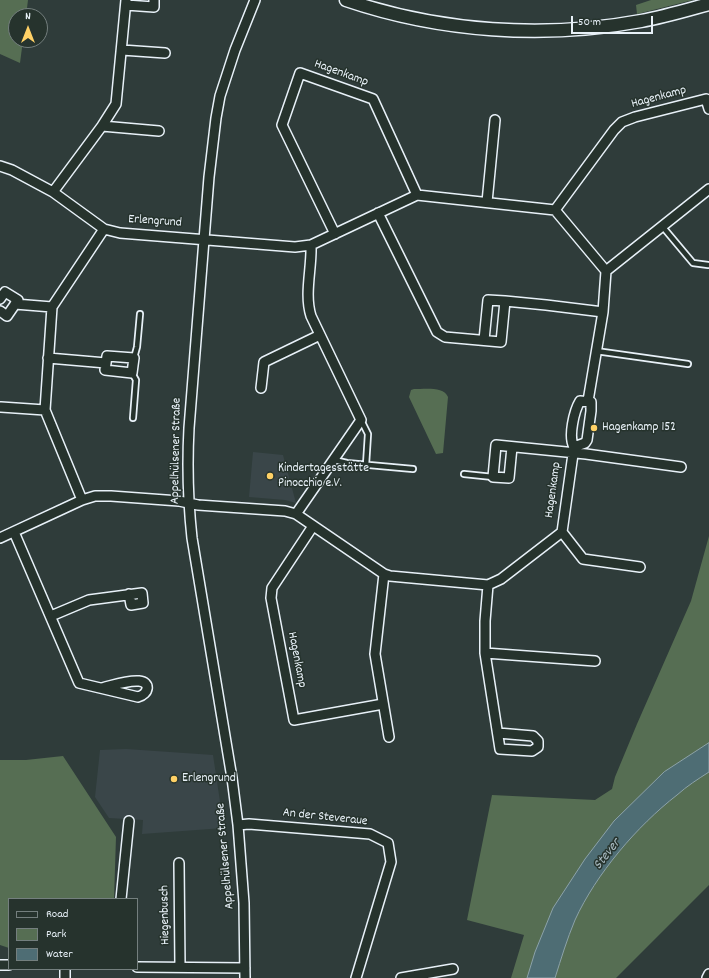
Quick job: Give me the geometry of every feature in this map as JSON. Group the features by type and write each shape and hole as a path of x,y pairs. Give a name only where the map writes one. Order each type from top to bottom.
{"main road":[{"path":"346,0 386,13 432,22 471,28 515,30 562,30 607,26 642,21 709,4"}],"street":[{"path":"53,192 102,126 116,104 126,3 154,7 154,0"},
{"name":"Appelhülsener Straße","path":"245,978 244,903 238,825 232,778 192,538 188,503 187,460 209,178 216,118 220,96 235,50 255,0"},
{"path":"122,50 164,53"},
{"name":"Hagenkamp","path":"336,234 282,125 300,73 373,99 416,195"},
{"name":"Hagenkamp","path":"555,210 614,130 622,122 635,117 706,99 709,109"},
{"path":"487,202 495,120"},
{"path":"102,126 159,131"},
{"name":"Erlengrund","path":"0,166 12,170 53,192 104,229 120,233 204,239"},
{"path":"204,239 295,247 311,245 416,195 555,210 606,271 709,189"},
{"path":"378,213 437,332 444,337 501,342 505,301"},
{"path":"82,500 45,410 52,307 104,229"},
{"path":"296,514 361,420 309,309 308,301 312,259 311,245"},
{"name":"Hagenkamp","path":"588,402 603,312 606,271"},
{"path":"0,299 5,292 18,300 7,316 0,311"},
{"path":"484,340 488,300 603,312"},
{"path":"15,304 52,307"},
{"path":"261,388 264,362 320,335"},
{"path":"107,356 134,358 132,373 106,370 107,356"},
{"path":"48,358 106,363"},
{"name":"Hagenkamp","path":"573,450 585,443 587,440 591,402 580,401 575,409 571,438 573,450 562,532 583,560 640,567"},
{"path":"1,407 45,410"},
{"name":"Hagenkamp","path":"494,477 496,445 573,450 681,467"},
{"path":"494,477 509,478 512,446"},
{"path":"0,538 82,500 95,496 179,501 198,505 285,511 296,514 384,574 396,578 488,585 485,621 485,653 498,733"},
{"name":"Hagenkamp","path":"313,526 272,588 271,598 294,720 383,704"},
{"path":"14,532 79,683 102,688"},
{"name":"Hagenkamp","path":"488,585 501,579 562,532"},
{"path":"384,574 375,654 388,737"},
{"path":"51,616 89,600 129,594"},
{"path":"485,653 595,661"},
{"path":"121,898 129,821"},
{"name":"An der Steveraue","path":"238,825 249,824 370,834 388,842 391,862 356,978"},
{"name":"Hiegenbusch","path":"179,863 180,967"},
{"path":"138,967 245,968"},
{"path":"401,978 453,969"},
{"path":"707,978 709,974"}],"lane":[{"path":"662,226 693,263 708,265"},
{"path":"134,358 137,347 140,314"},
{"path":"596,351 688,364"},
{"path":"132,373 136,380 133,418"},
{"path":"361,420 368,434 366,465"},
{"path":"334,460 366,465 413,469"},
{"path":"464,474 494,477"}],"shaded area":[{"path":"253,452 283,455 296,503 285,500 249,497"},
{"path":"126,749 213,755 224,828 142,834 143,820 109,818 95,797 100,750"}],"green space":[{"path":"0,0 28,0 27,8 8,8 8,48 22,48 20,63 0,54"},
{"path":"651,0 693,0 637,14 636,5"},
{"path":"411,390 438,390 446,393 448,397 443,453 436,454 409,397"},
{"path":"709,536 709,885 616,978 511,978 524,935 467,920 492,795 595,800 612,789 615,777 637,724 691,601"},
{"path":"63,756 116,837 114,898 8,898 8,948 0,945 0,760 26,760"}],"water":[{"name":"Stever","path":"709,743 709,772 662,807 647,821 619,852 594,885 575,920 555,978 527,978 535,952 553,908 585,859 614,821 664,772"}],"place":[{"name":"Hagenkamp 152","path":"594,428"},
{"name":"Kindertagesstätte Pinocchio e.V.","path":"270,476"},
{"name":"Erlengrund","path":"174,779"}]}
